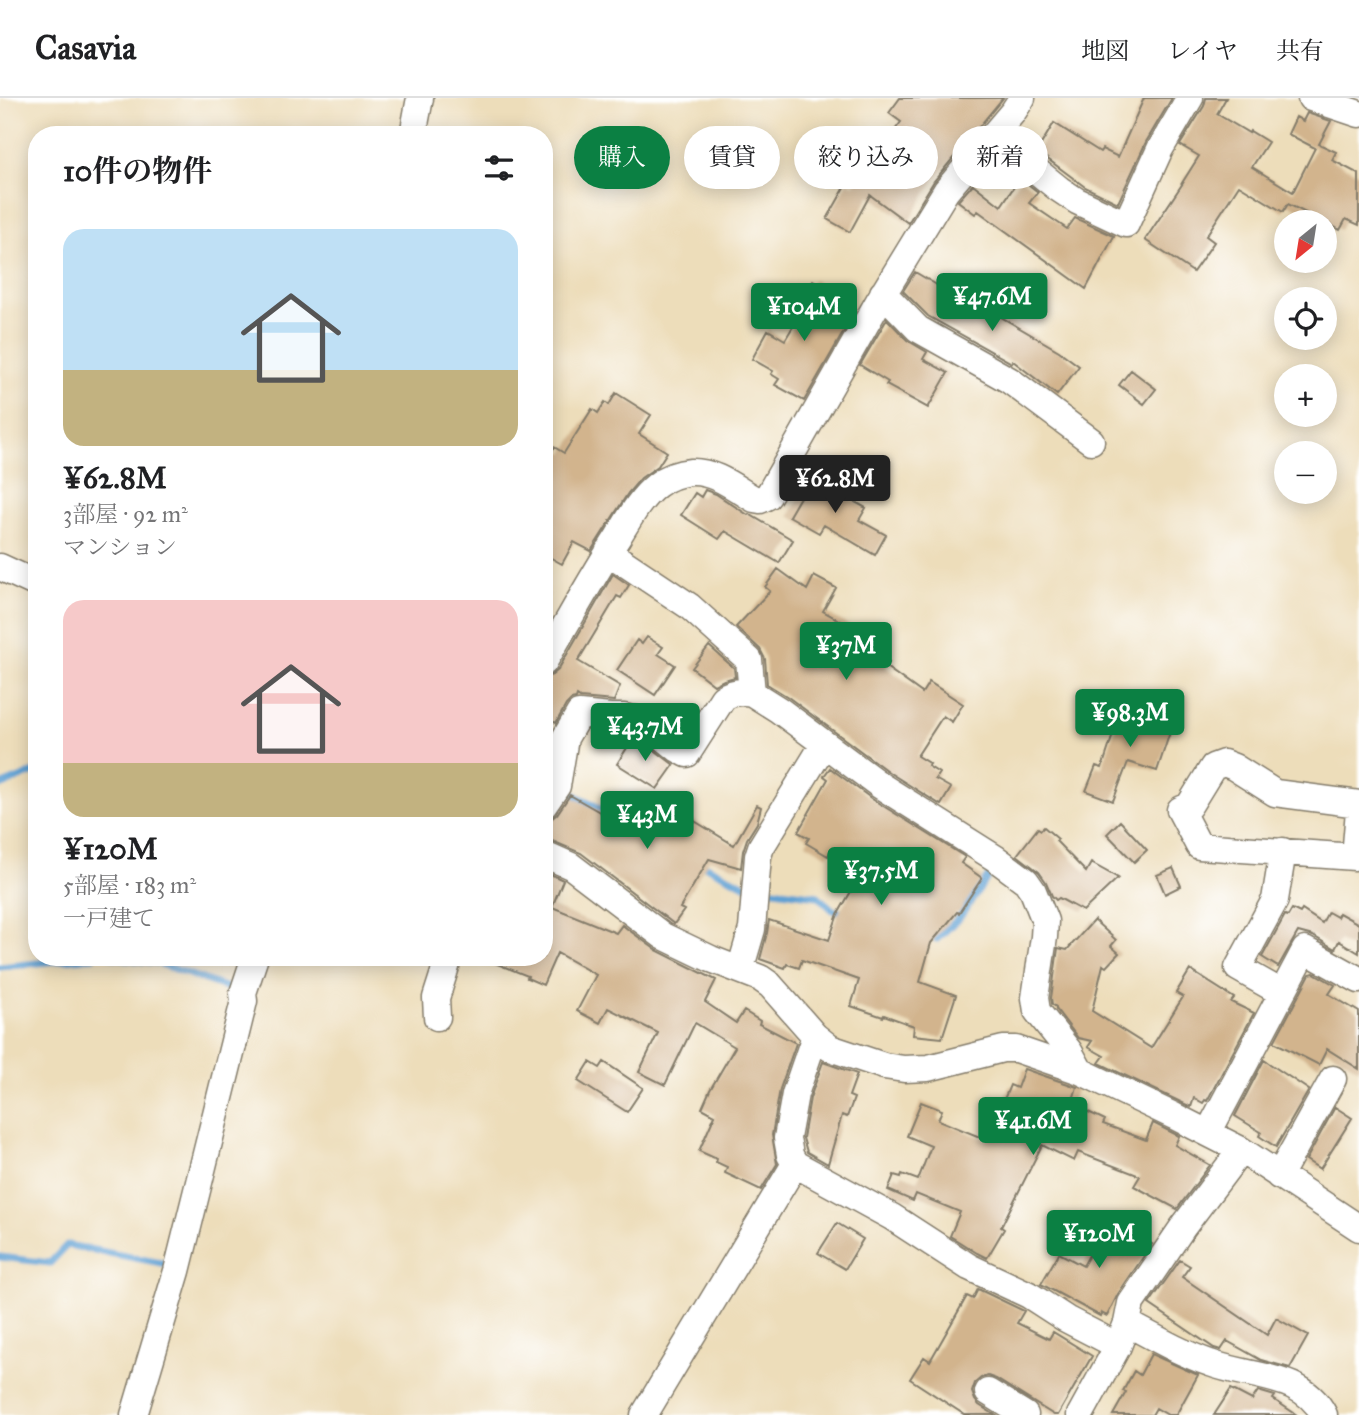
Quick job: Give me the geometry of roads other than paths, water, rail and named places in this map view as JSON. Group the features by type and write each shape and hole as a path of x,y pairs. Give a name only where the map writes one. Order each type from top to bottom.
{"street":[{"path":"415,126 420,98"},
{"path":"1001,126 1022,98"},
{"path":"1048,180 1077,201 1126,224 1160,149 1190,98"},
{"path":"1311,98 1359,114"},
{"path":"553,647 632,513 655,486 679,474 703,473 714,476 754,499 760,500 768,496 883,293 952,184"},
{"path":"883,293 918,329 1009,380 1091,441"},
{"path":"608,552 689,606 749,660 752,693"},
{"path":"0,567 28,580"},
{"path":"553,792 557,786 555,732 579,714 642,720 687,754 723,698 729,694 752,693 881,786 995,858 1026,881 1045,921 1035,998 1037,1011 1069,1051 1080,1071"},
{"path":"740,970 752,929 761,847 824,744"},
{"path":"1359,804 1275,793 1224,763 1213,767 1189,806 1180,810 1199,846 1355,857 1359,810"},
{"path":"1282,993 1238,968 1275,900 1283,851"},
{"path":"553,858 571,866 663,936 760,978 770,985 815,1036 830,1048 884,1066 904,1069 928,1068 1003,1049 1016,1049 1080,1071 1208,1133 1356,1217"},
{"path":"1208,1133 1305,950 1359,980"},
{"path":"134,1415 177,1271 244,1001 243,993 252,966"},
{"path":"437,1017 436,998 446,966"},
{"path":"815,1036 795,1094 787,1138 790,1155 795,1164 892,1217 969,1267 1029,1295 1066,1319 1176,1349 1213,1364 1292,1384 1313,1398 1324,1415"},
{"path":"1279,1175 1333,1079"},
{"path":"1080,1415 1123,1335 1131,1303 1183,1227 1241,1150"},
{"path":"644,1415 795,1164"},
{"path":"988,1392 1026,1415"}],"waterway":[{"path":"0,786 28,775"},
{"path":"564,789 655,840"},
{"path":"696,861 749,887"},
{"path":"926,935 937,939 960,917 995,867"},
{"path":"760,888 818,896 833,910 847,914"},
{"path":"0,967 28,964"},
{"path":"166,966 233,990 234,984"},
{"path":"0,1257 50,1263 67,1245 171,1266"}]}
